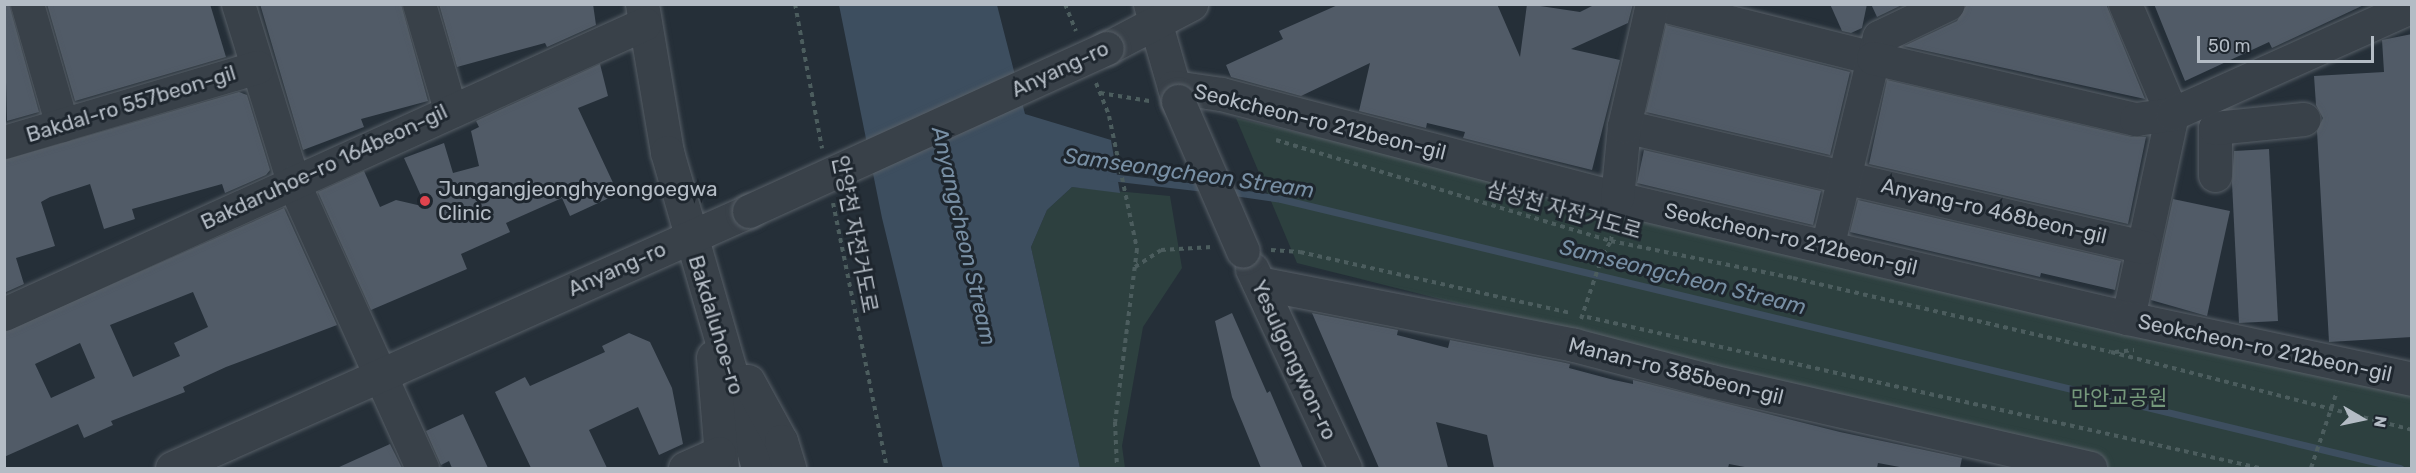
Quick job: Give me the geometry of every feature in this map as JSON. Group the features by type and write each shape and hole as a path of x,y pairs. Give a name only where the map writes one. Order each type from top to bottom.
{"street":[{"path":"27,4 62,125"},
{"path":"238,4 293,182 378,376 422,468"},
{"path":"419,4 450,109"},
{"name":"Anyang-ro","path":"172,468 749,211 1107,48 1153,13 1191,4"},
{"path":"1617,198 1624,126 1652,4"},
{"path":"1658,4 1873,58 2136,119 2172,114 2412,6"},
{"path":"1827,247 1879,37 1947,4"},
{"path":"2125,4 2172,114 2128,318"},
{"path":"1153,13 1169,97"},
{"name":"Bakdaruhoe-ro 164beon-gil","path":"4,314 450,109 643,14"},
{"name":"Bakdaluhoe-ro","path":"643,14 667,152 710,310 747,424 758,468"},
{"name":"Bakdal-ro 557beon-gil","path":"4,142 257,67"},
{"name":"Seokcheon-ro 212beon-gil","path":"1169,97 1232,97 1617,198 2128,318 2412,379"},
{"name":"Yesulgongwon-ro","path":"1169,97 1244,249 1345,468"},
{"path":"2215,175 2215,128 2304,119"},
{"name":"Anyang-ro 468beon-gil","path":"1624,126 2143,247"},
{"name":"Manan-ro 385beon-gil","path":"1259,283 1574,345 1711,381 2090,468"},
{"path":"685,468 721,461 710,310"},
{"path":"710,310 781,441 789,468"}],"path":[{"name":"안양천 자전거도로","path":"795,4 824,158"},
{"path":"1100,93 1169,97"},
{"path":"1109,116 1137,249 1115,422 1117,468"},
{"name":"삼성천 자전거도로","path":"1272,138 1611,241 1794,278 2412,430"},
{"name":"안양천 자전거도로","path":"831,193 887,468"},
{"path":"1582,316 1600,259 1611,241"},
{"path":"1135,267 1161,250 1188,245 1300,252 2260,468"},
{"path":"2311,466 2330,409"}],"green space":[{"name":"만안교공원","path":"1236,118 2411,394 2411,468 2112,468 1297,263"},
{"path":"1072,187 1170,196 1182,268 1143,327 1122,446 1125,468 1080,468 1031,247 1047,210"}],"water":[{"name":"Anyangcheon Stream","path":"839,5 997,5 1025,114 1111,140 1120,193 1072,187 1047,210 1031,247 1080,468 943,468 882,218"}],"building":[{"path":"4,4 9,4 39,112 7,121"},
{"path":"47,4 210,4 226,57 75,101"},
{"path":"260,4 401,4 428,101 361,119 364,127 303,150"},
{"path":"439,4 593,4 596,25 547,47 545,43 457,67"},
{"path":"1340,4 1497,4 1520,57 1527,4 1580,12 1596,4 1633,4 1628,23 1571,49 1620,60 1592,170 1463,138 1465,132 1427,123 1426,128 1359,111 1370,63 1301,96 1231,77 1226,65 1283,39 1279,31"},
{"path":"1830,4 1867,4 1862,28 1851,33 1842,31"},
{"path":"1871,4 1904,4 1877,17"},
{"path":"1967,4 2106,4 2145,99 1904,46 1957,21"},
{"path":"2154,4 2366,4 2272,48 2269,42 2185,81"},
{"path":"1666,25 1850,72 1830,155 1646,112"},
{"path":"2412,34 2412,337 2329,342 2317,131 2323,118 2316,105 2314,76 2384,72 2382,40"},
{"path":"600,64 608,96 578,108 615,187 609,198 570,216 562,198 506,223 510,232 461,254 467,269 371,310 318,192 364,171 380,207 396,200 426,207 404,158 444,143 453,173 479,166 471,131 479,127 476,121"},
{"path":"1887,80 2132,137 2146,137 2128,224 1869,164"},
{"path":"239,92 247,95 270,170 266,175 225,193 222,184 132,209 135,219 104,229 90,184 50,197 41,202 55,246 16,258 24,284 4,293 4,160"},
{"path":"2269,149 2278,321 2239,323 2232,183 2234,151"},
{"path":"1644,150 1821,191 1813,225 1637,183"},
{"path":"2173,199 2230,211 2207,316 2151,300"},
{"path":"1858,200 2121,261 2115,290 2041,273 2040,277 1850,232"},
{"path":"284,208 337,325 226,367 183,387 185,392 111,421 113,425 84,438 78,424 4,457 4,332","holes":["193,292 208,327 174,343 180,356 133,377 110,325","80,343 95,378 51,398 35,364"]},
{"path":"1232,313 1267,393 1270,391 1303,468 1261,468 1232,397 1215,321"},
{"path":"1312,313 1398,330 1397,335 1448,348 1450,340 1570,364 1569,368 1614,380 1633,384 1633,380 1840,432 1962,458 1960,468 1905,468 1878,463 1877,468 1750,468 1729,464 1728,468 1494,468 1487,435 1436,422 1448,468 1379,468"},
{"path":"629,333 650,342 672,388 683,444 659,455 638,407 589,430 607,468 531,468 495,392 525,377 530,386 605,352 602,346"},
{"path":"463,414 488,468 452,468 449,461 441,465 426,431"},
{"path":"390,444 402,468 337,468"}],"waterway":[{"name":"Samseongcheon Stream","path":"1110,177 1204,188"},
{"name":"Samseongcheon Stream","path":"1227,191 1281,199 2400,468"}],"place":[{"name":"Jungangjeonghyeongoegwa Clinic","path":"425,201"}]}
